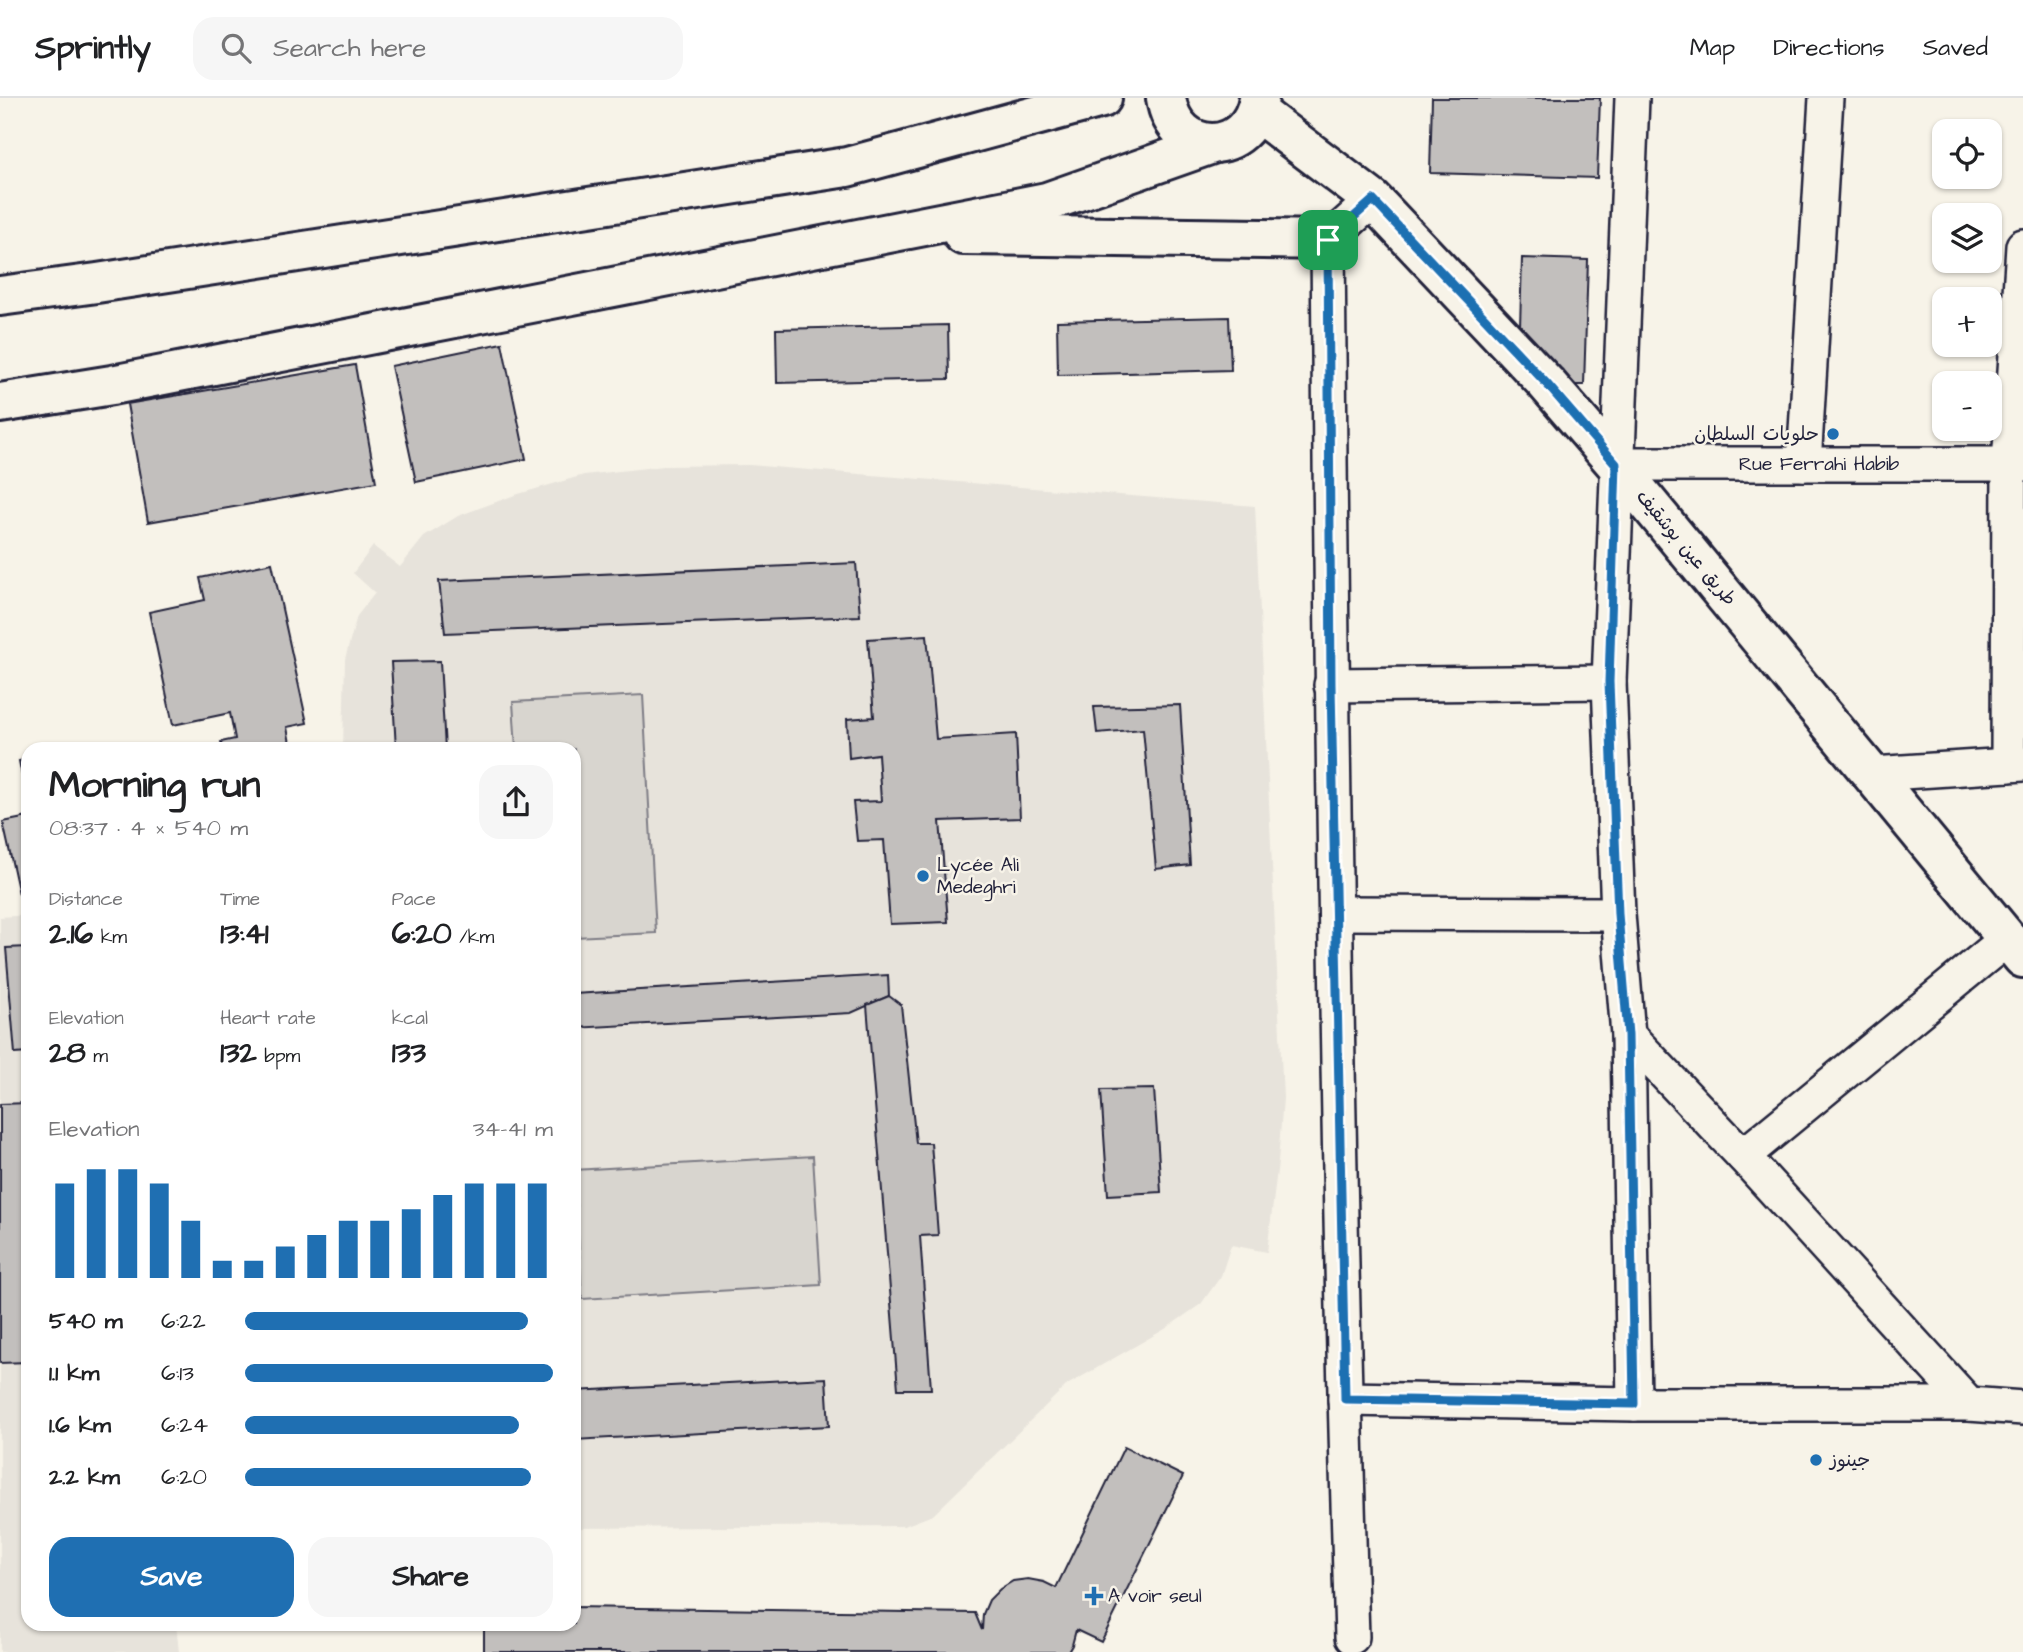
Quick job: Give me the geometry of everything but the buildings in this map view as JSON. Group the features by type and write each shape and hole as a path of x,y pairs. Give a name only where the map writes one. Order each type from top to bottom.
{"street":[{"path":"0,296 846,167 1102,98"},
{"path":"1166,98 1168,112 1176,126 1189,137 1212,144"},
{"path":"1632,98 1609,682 1618,914 1628,1035 1634,1404"},
{"path":"1804,464 1826,98"},
{"path":"0,403 112,385 1047,202 1236,136 1248,126 1258,105"},
{"name":"طريق عين بوشقيف","path":"1258,105 1373,200 1546,383 1616,464 2015,948"},
{"path":"880,233 1328,240 1373,200"},
{"path":"1328,240 1331,685 1352,1637"},
{"path":"1872,774 2016,764 2016,464 2023,246"},
{"name":"Rue Ferrahi Habib","path":"1616,464 2016,464"},
{"path":"1331,685 1609,682"},
{"path":"1336,913 1618,914"},
{"path":"1743,1156 2015,948"},
{"path":"1628,1035 1743,1156 1969,1405"},
{"path":"1345,1399 1634,1404 1969,1405 2023,1408"}],"shaded area":[{"name":"Lycée Ali Medeghri","path":"749,465 1255,506 1283,1098 1267,1252 1231,1245 1221,1276 1201,1304 1165,1329 1067,1385 933,1515 904,1526 581,1528 581,742 343,742 345,659 357,616 375,593 353,573 373,546 400,567 424,537 458,516 515,495 584,475 664,466"},
{"path":"643,695 656,933 581,937 581,742 516,742 513,702"},
{"path":"21,916 21,1631 177,1631 179,1652 0,1652 0,917"},
{"path":"813,1156 821,1285 582,1299 581,1170"}],"place":[{"name":"حلويات السلطان","path":"1833,434"},
{"name":"Lycée Ali Medeghri","path":"923,876"},
{"name":"جينوز","path":"1816,1460"},
{"name":"A voir seul","path":"1094,1596"}],"route":[{"path":"1373,200 1546,383 1616,464 1609,682 1618,914 1628,1035 1634,1404 1345,1399 1331,685 1328,240 1373,200"}]}
